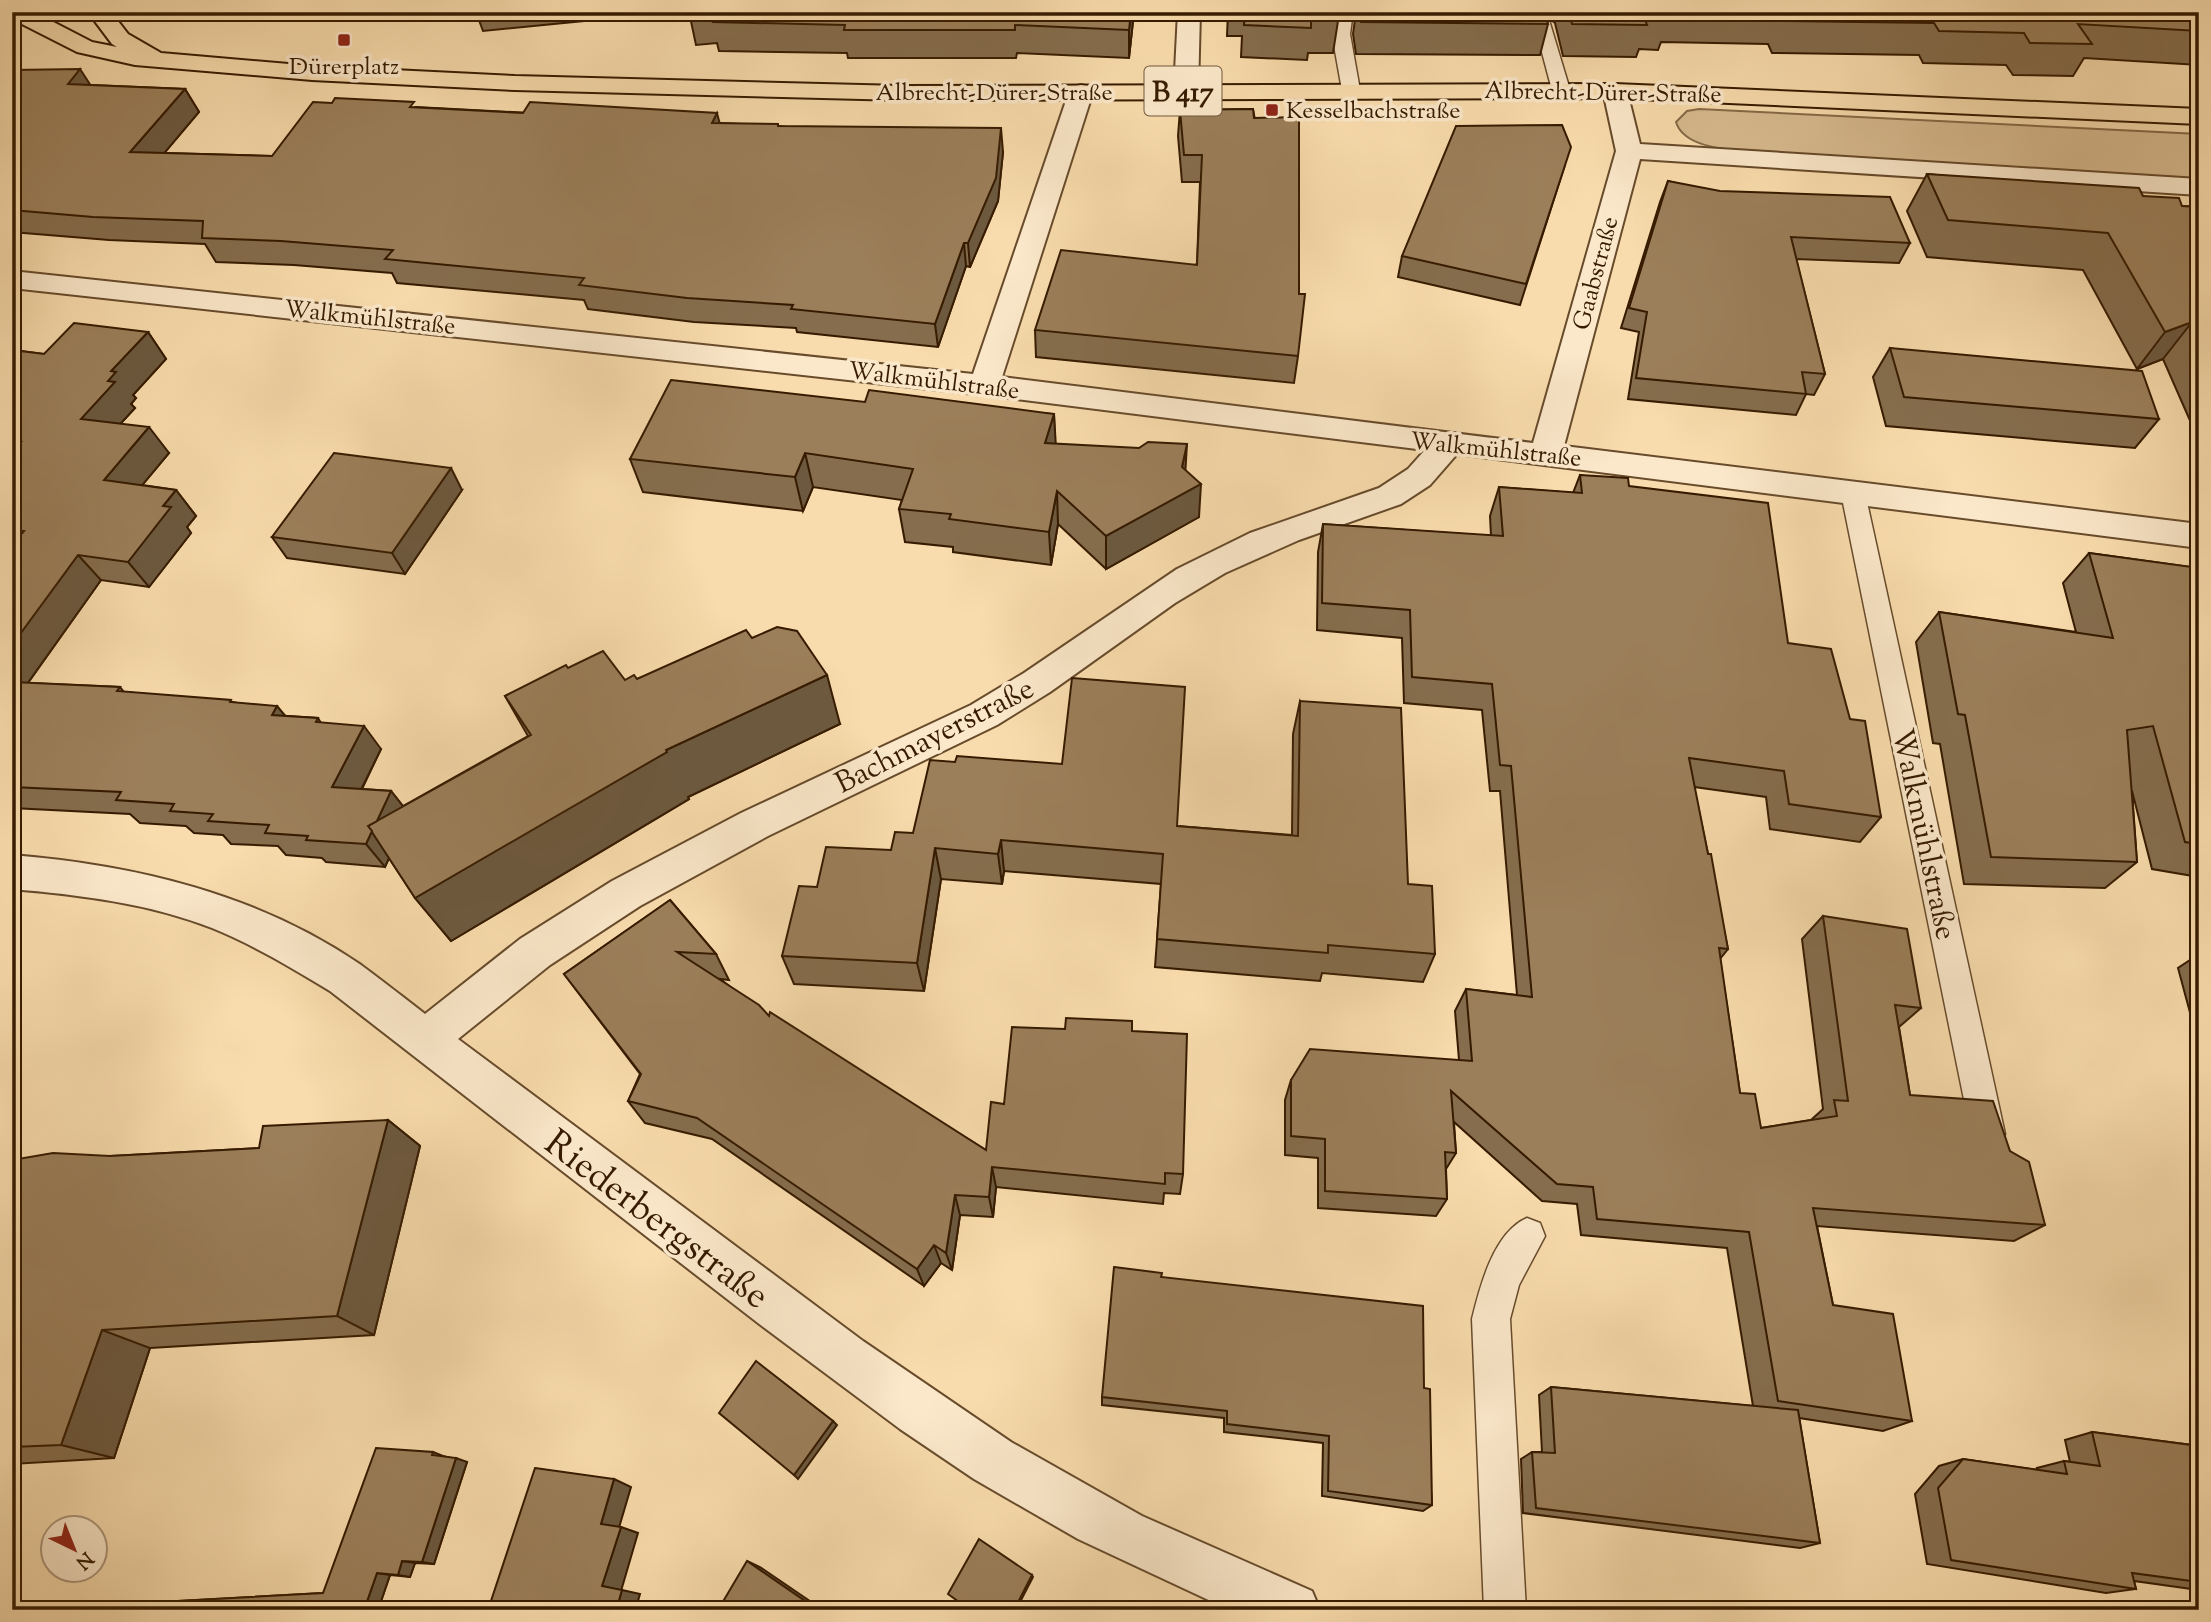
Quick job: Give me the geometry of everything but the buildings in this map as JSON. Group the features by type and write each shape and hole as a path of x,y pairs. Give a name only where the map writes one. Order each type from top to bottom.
{"main road":[{"name":"Albrecht-Dürer-Straße","path":"99,12 129,46 167,60"},
{"path":"19,17 65,13"},
{"name":"Albrecht-Dürer-Straße","path":"19,17 96,50 135,58 312,73 612,87 902,93 1615,91 2095,110 2199,117"}],"street":[{"path":"1186,91 1189,12"},
{"name":"Gaabstraße","path":"1546,454 1629,151 1615,91"},
{"path":"984,385 1081,92"},
{"name":"Albrecht-Dürer-Straße","path":"1629,151 2199,187"},
{"name":"Walkmühlstraße","path":"12,279 984,385 2199,536"},
{"name":"Bachmayerstraße","path":"425,1040 535,952 634,890 723,841 988,713 1074,658 1137,611 1228,556 1281,532 1390,496 1407,487 1448,444"},
{"name":"Riederbergstraße","path":"12,872 125,885 187,901 239,920 296,946 335,972 849,1361 966,1443 1068,1506 1145,1545 1293,1610"}],"lane":[{"path":"1351,90 1342,45 1343,16 1351,13 1418,14"},
{"path":"1499,16 1535,18 1543,24 1561,90"},
{"name":"Walkmühlstraße","path":"1853,493 1987,1133"},
{"path":"1505,1610 1491,1319 1497,1287 1527,1236"}],"shaded area":[{"path":"1699,109 2199,134 2199,179 1728,150 1690,139 1679,129 1676,122 1687,111"}],"place":[{"name":"Dürerplatz","path":"344,40"},
{"name":"Kesselbachstraße","path":"1272,110"}]}
